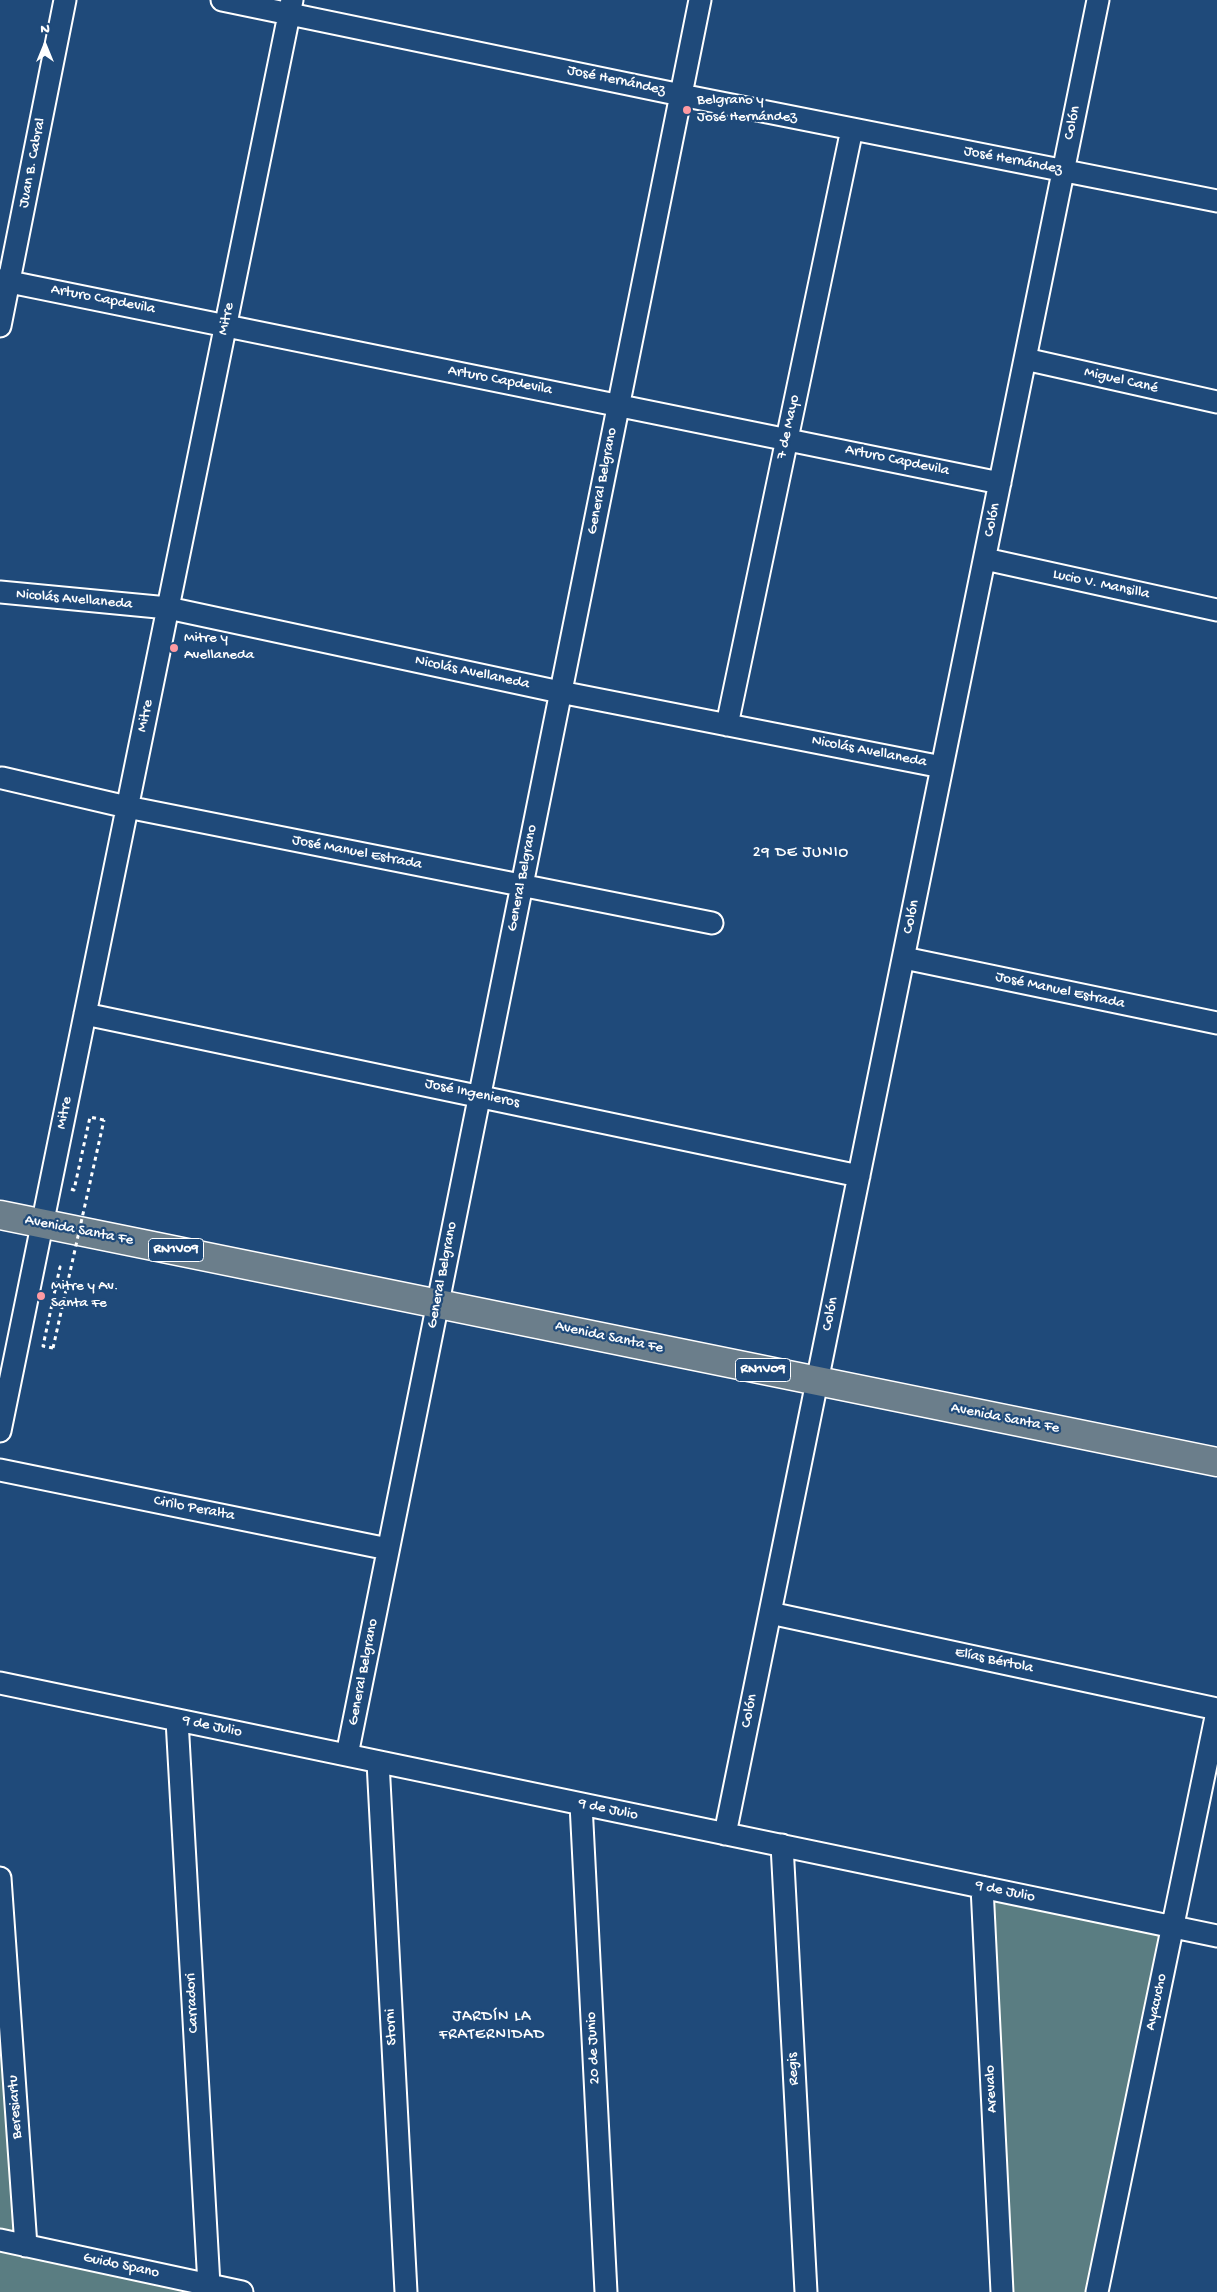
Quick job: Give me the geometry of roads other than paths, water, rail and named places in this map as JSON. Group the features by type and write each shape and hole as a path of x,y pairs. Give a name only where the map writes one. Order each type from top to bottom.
{"main road":[{"name":"Avenida Santa Fe","path":"0,1214 1217,1462"}],"street":[{"name":"Juan B. Cabral","path":"0,326 5,281 65,0"},
{"name":"José Hernández","path":"222,0 290,7 681,95 1217,201"},
{"name":"General Belgrano","path":"347,1755 700,0"},
{"name":"Colón","path":"726,1834 1098,0"},
{"name":"Mitre","path":"0,1432 290,7"},
{"name":"7 de Mayo","path":"727,725 852,129"},
{"name":"Arturo Capdevila","path":"5,281 787,438 1000,483"},
{"name":"Miguel Cané","path":"1025,359 1217,402"},
{"name":"Lucio V. Mansilla","path":"985,559 1217,610"},
{"name":"Nicolás Avellaneda","path":"0,592 168,608 560,692 942,767"},
{"name":"José Manuel Estrada","path":"2,778 127,806 712,924"},
{"name":"José Manuel Estrada","path":"904,958 1217,1023"},
{"name":"José Ingenieros","path":"85,1014 859,1176"},
{"name":"Cirilo Peralta","path":"0,1470 388,1549"},
{"name":"Elías Bértola","path":"770,1613 1217,1710"},
{"name":"9 de Julio","path":"0,1683 1217,1936"},
{"name":"Ayacucho","path":"1097,2292 1217,1710"},
{"name":"Carradori","path":"177,1720 209,2285"},
{"name":"Storni","path":"378,1762 406,2292"},
{"name":"20 de Junio","path":"581,1804 606,2292"},
{"name":"Regis","path":"782,1846 806,2292"},
{"name":"Beresiartu","path":"0,1878 26,2246"},
{"name":"Arevalo","path":"982,1887 1002,2292"},
{"name":"Guido Spano","path":"0,2240 242,2292"}],"place":[{"name":"Belgrano y José Hernández","path":"687,110"},
{"name":"Mitre y Avellaneda","path":"174,648"},
{"name":"Mitre y Av. Santa Fe","path":"41,1296"}],"district":[{"name":"29 DE JUNIO","path":"801,854"},
{"name":"JARDÍN LA FRATERNIDAD","path":"492,2027"}]}
